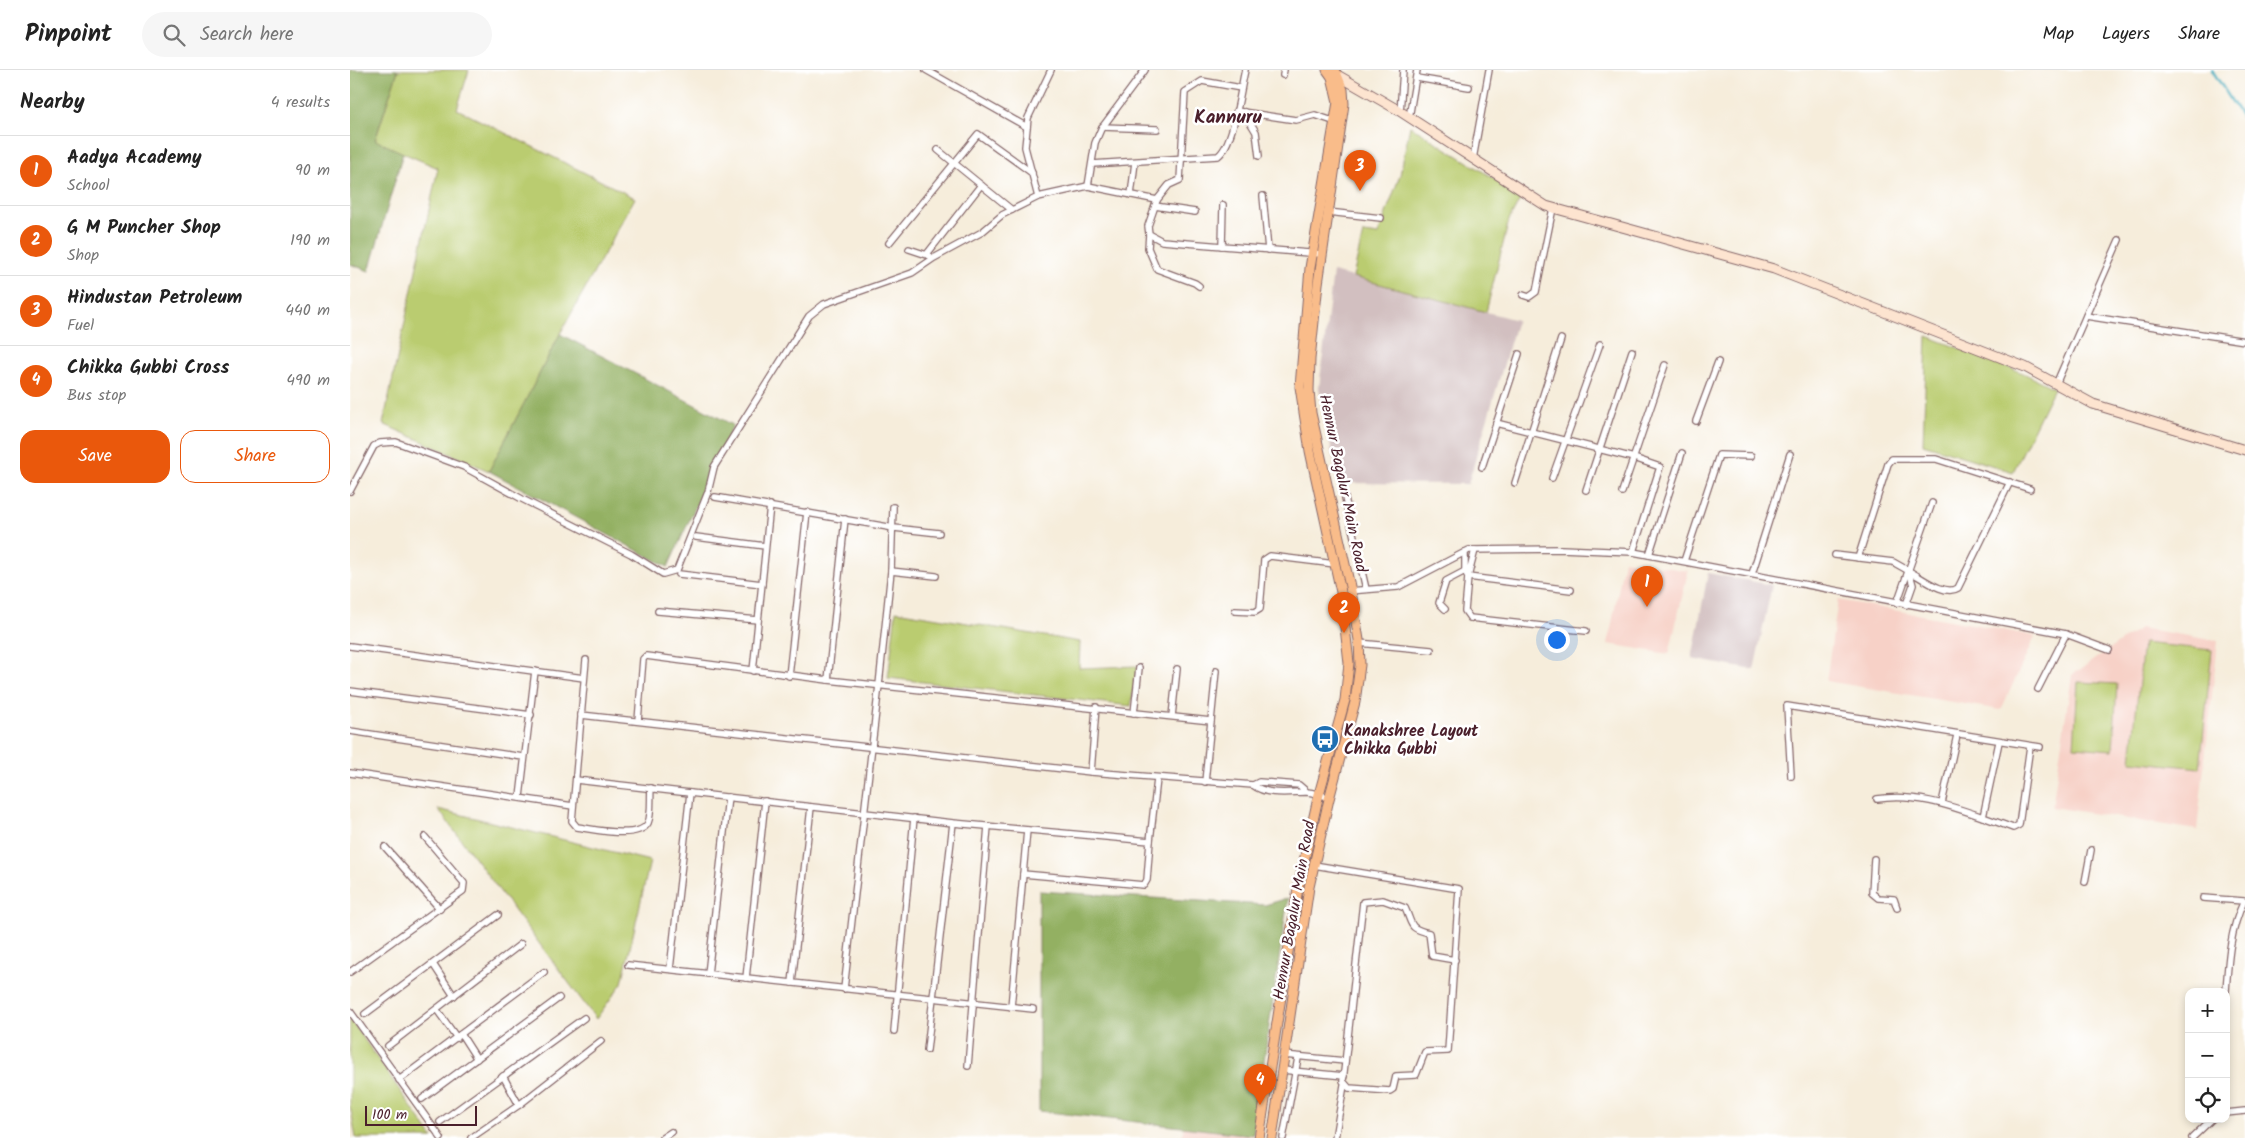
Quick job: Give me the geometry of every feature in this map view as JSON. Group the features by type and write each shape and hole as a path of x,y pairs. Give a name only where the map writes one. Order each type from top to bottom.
{"main road":[{"name":"Hennur Bagalur Main Road","path":"1272,1138 1314,865 1329,797 1355,702 1360,665 1359,643 1346,591 1309,390 1317,254 1328,212 1328,190 1338,102 1333,73"},
{"name":"Hennur Bagalur Main Road","path":"1259,1137 1298,888 1319,795 1345,700 1349,663 1346,591 1335,564 1303,415 1300,387 1300,358 1344,104 1333,73"}],"street":[{"path":"926,70 1028,127"},
{"path":"1038,197 1025,147 1028,118 1051,70"},
{"path":"1088,186 1095,143 1102,127 1145,70"},
{"path":"1092,164 1218,156 1222,153 1236,111 1245,70"},
{"path":"1400,112 1403,70"},
{"path":"1409,118 1417,70"},
{"path":"1474,159 1489,70"},
{"path":"1333,73 1400,112 1546,206 1774,269 2025,366 2093,404 2245,450"},
{"path":"1417,78 1469,87"},
{"path":"1199,286 1157,270 1148,248 1148,226 1156,203 1169,185 1180,180 1185,92 1202,81 1241,88"},
{"path":"1236,111 1296,120 1316,115 1336,122"},
{"path":"1244,112 1256,132 1259,156"},
{"path":"1102,127 1157,129"},
{"path":"889,243 978,134 1032,174"},
{"path":"938,150 1012,210"},
{"path":"1131,195 1135,162"},
{"path":"927,254 981,185"},
{"path":"350,491 374,446 380,443 396,442 464,467 522,499 631,554 663,574 673,572 677,570 708,492 714,467 809,316 824,304 912,273 934,258 982,232 1002,215 1038,197 1088,186 1195,212"},
{"path":"1263,196 1268,250"},
{"path":"1222,246 1223,205"},
{"path":"1523,296 1529,297 1536,292 1553,208"},
{"path":"1328,212 1381,218"},
{"path":"1149,234 1162,241 1317,254"},
{"path":"2056,384 2120,240"},
{"path":"909,249 934,258"},
{"path":"2086,316 2245,341"},
{"path":"1515,483 1561,339"},
{"path":"1552,478 1600,344"},
{"path":"1586,490 1632,351"},
{"path":"1482,467 1519,354"},
{"path":"1696,421 1718,362"},
{"path":"1622,492 1665,365"},
{"path":"1496,423 1634,458 1660,467 1633,552"},
{"path":"1649,555 1682,453"},
{"path":"1752,574 1790,454"},
{"path":"1684,561 1719,455 1751,456"},
{"path":"1858,558 1888,464 1892,459 1936,459 2030,489"},
{"path":"1835,555 1893,562 1945,590 1954,590 1958,588 2010,482"},
{"path":"715,496 894,528 939,533"},
{"path":"1344,498 1366,589"},
{"path":"1897,602 1901,586 1909,570 1932,504"},
{"path":"753,671 770,505"},
{"path":"844,989 891,571 894,507"},
{"path":"789,676 807,512"},
{"path":"828,680 845,519"},
{"path":"696,537 765,546"},
{"path":"1346,591 1398,587 1465,552 1475,550 1561,549 1633,552 2066,634 2109,650"},
{"path":"1467,574 1475,550"},
{"path":"1465,552 1467,574 1464,608 1470,618 1586,631"},
{"path":"1235,611 1255,612 1260,609 1264,560 1270,556 1335,564"},
{"path":"1906,605 1913,585 1909,570"},
{"path":"891,571 936,576"},
{"path":"679,574 762,584"},
{"path":"1444,609 1439,603 1446,581 1467,574 1571,590"},
{"path":"658,611 758,620"},
{"path":"2038,689 2066,634"},
{"path":"1359,643 1431,650"},
{"path":"350,646 584,678"},
{"path":"638,721 643,659 646,656 789,676 1096,707 1211,721"},
{"path":"586,660 572,821 577,827 631,833 643,829 648,822 651,788"},
{"path":"1134,713 1139,668"},
{"path":"1172,716 1177,669"},
{"path":"520,798 523,757 535,671"},
{"path":"1205,782 1216,672"},
{"path":"350,691 530,714"},
{"path":"1791,776 1788,706 1999,742 2040,747"},
{"path":"1091,772 1096,707"},
{"path":"581,715 1091,772 1253,785 1259,790 1296,794 1307,792 1329,797"},
{"path":"350,731 523,757"},
{"path":"1942,803 1957,735"},
{"path":"1983,817 1999,742"},
{"path":"1877,799 1899,796 1942,803 2013,828 2019,825 2030,746"},
{"path":"350,773 573,806"},
{"path":"1023,874 1144,885 1147,880 1157,778"},
{"path":"576,780 988,826 1150,840"},
{"path":"670,969 690,792"},
{"path":"708,974 728,797"},
{"path":"746,978 765,801"},
{"path":"792,982 811,807"},
{"path":"894,1031 914,818"},
{"path":"927,1050 953,822"},
{"path":"968,1066 988,826"},
{"path":"1011,1007 1027,830"},
{"path":"350,972 460,895 463,890 464,883 425,836"},
{"path":"386,847 440,909"},
{"path":"2085,882 2091,850"},
{"path":"1874,859 1872,894 1878,898 1894,899 1897,908"},
{"path":"1314,865 1459,889 1448,1051 1425,1052 1416,1075 1396,1076 1393,1089 1390,1091 1349,1088 1344,1085"},
{"path":"2203,898 2244,901 2236,918 2230,946 2226,988"},
{"path":"1335,1138 1344,1085 1363,902 1383,900 1405,908 1410,924 1414,929 1429,933 1431,936 1432,956 1455,960"},
{"path":"365,1014 498,915"},
{"path":"388,1046 521,944"},
{"path":"432,964 454,996"},
{"path":"628,965 897,994 932,1000 1033,1009"},
{"path":"399,1080 544,972"},
{"path":"422,1099 559,998"},
{"path":"437,1010 477,1059"},
{"path":"350,1011 441,1138"},
{"path":"440,1122 584,1018"},
{"path":"471,1138 519,1105 602,1041"},
{"path":"1284,1055 1298,1058 1345,1061"},
{"path":"1283,1138 1298,1058"},
{"path":"1282,1070 1344,1076"},
{"path":"503,1076 519,1105"},
{"path":"2230,1113 2245,1111"},
{"path":"2192,1138 2208,1123"},
{"path":"662,1138 671,1132"},
{"path":"1259,1137 1278,1138"}],"shaded area":[{"path":"1333,272 1517,320 1468,484 1338,483 1319,388"},
{"path":"1624,560 1688,571 1669,654 1608,644"},
{"path":"1708,573 1772,585 1754,670 1692,659"},
{"path":"1838,600 2035,636 2001,710 1826,681"},
{"path":"2140,628 2218,641 2197,830 2052,807 2072,675"},
{"path":"1184,1127 1253,1135 1252,1138 1181,1138"}],"green space":[{"path":"350,70 398,70 375,140 403,153 369,271 350,264"},
{"path":"398,70 469,70 457,109 635,198 560,334 489,471 383,424 438,168 375,141"},
{"path":"1410,126 1522,196 1509,220 1486,312 1353,277 1363,233 1378,235 1400,175"},
{"path":"560,334 733,425 668,567 489,471"},
{"path":"1927,336 2023,373 2054,388 2013,472 1923,444"},
{"path":"896,611 1080,642 1079,668 1137,666 1131,706 888,678"},
{"path":"2143,643 2212,650 2200,768 2131,761"},
{"path":"2078,682 2117,684 2113,750 2074,747"},
{"path":"438,809 650,861 622,983 596,1019"},
{"path":"1039,891 1265,905 1288,898 1253,1135 1039,1111"},
{"path":"350,1019 433,1138 356,1138 350,1105"}],"waterway":[{"path":"2212,70 2245,122"}],"place":[{"name":"Hindustan Petroleum","path":"1360,191"},
{"name":"Aadya Academy","path":"1647,607"},
{"name":"G M Puncher Shop","path":"1344,633"},
{"name":"Kanakshree Layout Chikka Gubbi","path":"1325,739"},
{"name":"Chikka Gubbi Cross","path":"1260,1105"}],"district":[{"name":"Kannuru","path":"1228,116"}]}
